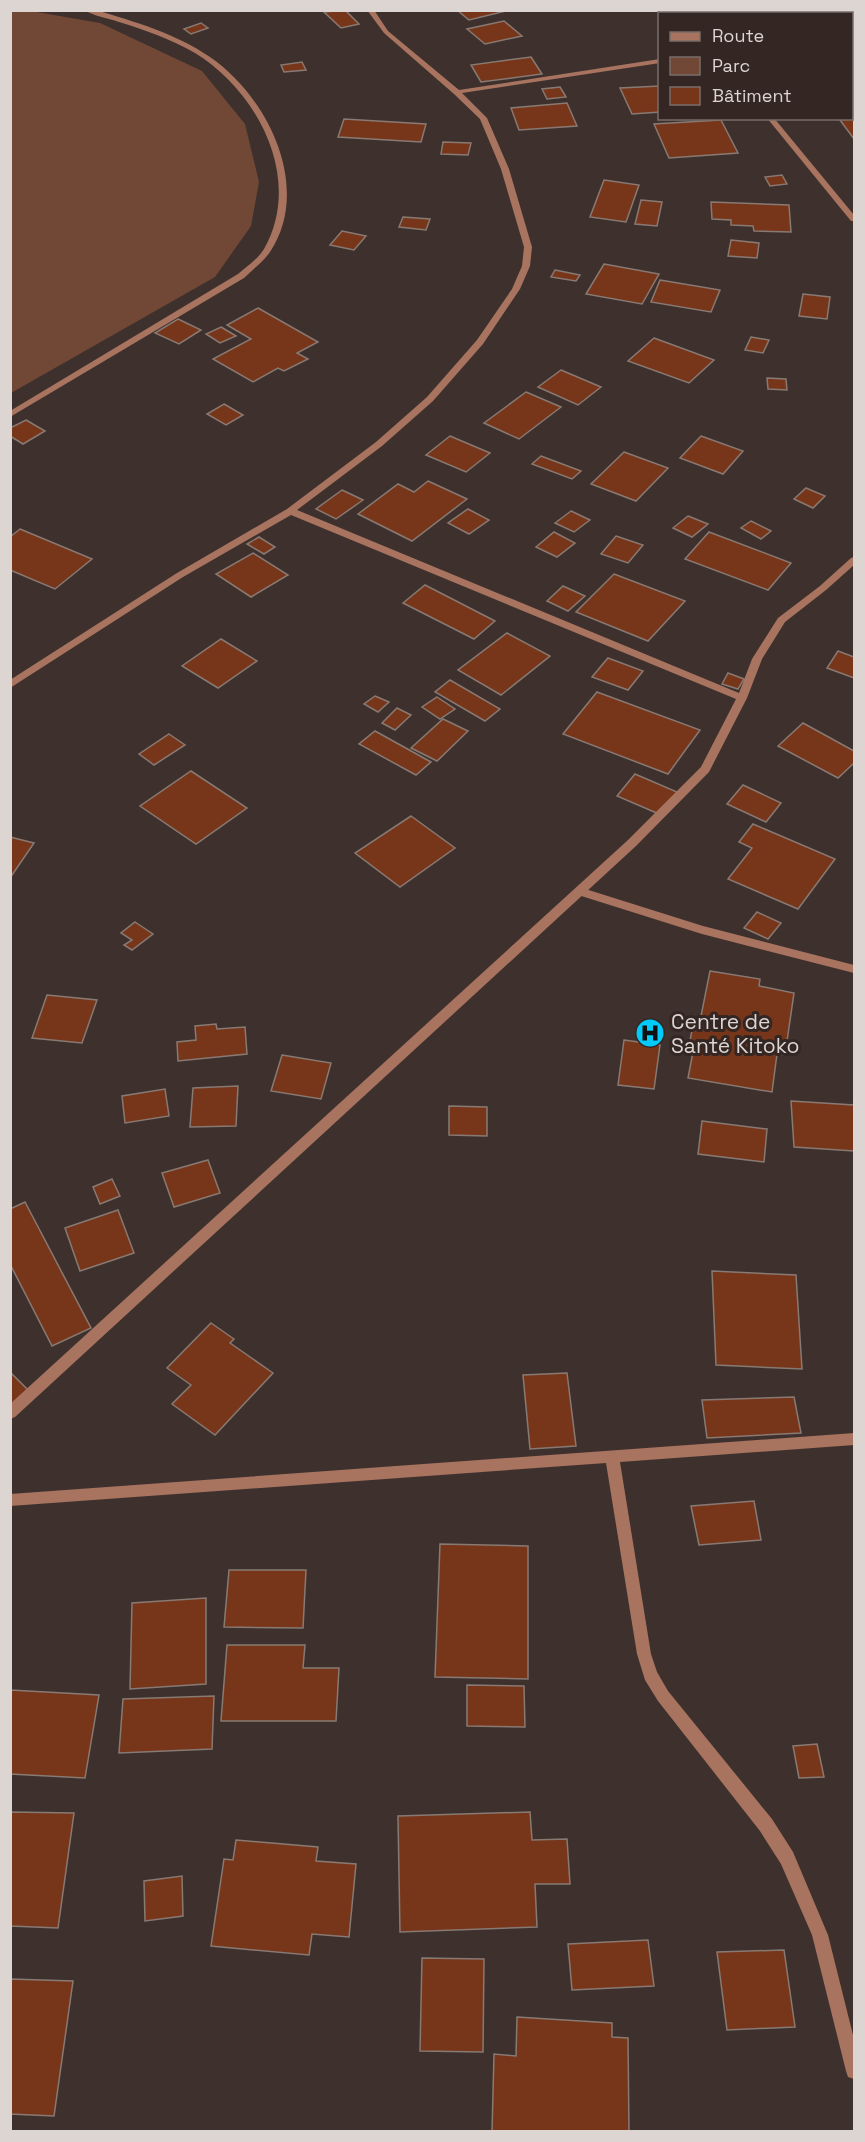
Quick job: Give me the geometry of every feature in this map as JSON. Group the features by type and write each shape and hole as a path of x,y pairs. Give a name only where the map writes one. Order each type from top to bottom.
{"street":[{"path":"10,416 241,276 268,249 282,220 284,181 277,154 267,127 244,91 210,60 175,40 87,10"},
{"path":"10,685 180,575 290,511 379,444 430,399 480,342 516,289 526,266 528,247 505,169 483,118 457,92 386,32 370,10"},
{"path":"457,92 658,61"},
{"path":"772,120 855,219"},
{"path":"290,511 742,698"},
{"path":"10,1413 632,843 705,769 742,698 757,659 781,620 855,560"},
{"path":"579,891 702,930 855,969"},
{"path":"10,1500 855,1439"},
{"path":"612,1457 642,1643 650,1675 663,1696 766,1825 787,1858 820,1935 855,2071"}],"green space":[{"path":"11,10 31,11 100,23 202,71 245,124 259,182 251,226 215,277 11,393"}],"building":[{"path":"345,10 359,24 341,28 324,12"},
{"path":"457,10 510,10 469,20"},
{"path":"504,21 522,36 485,44 467,29"},
{"path":"201,23 208,28 191,34 184,29"},
{"path":"531,57 542,74 481,82 471,65"},
{"path":"302,62 306,70 284,72 281,65"},
{"path":"658,86 658,112 632,114 620,88"},
{"path":"560,87 566,97 547,99 542,89"},
{"path":"567,103 577,126 519,130 511,108"},
{"path":"853,118 854,139 840,120 853,120"},
{"path":"344,119 426,124 421,142 338,137"},
{"path":"721,120 738,153 669,158 654,124"},
{"path":"443,142 471,143 468,155 441,154"},
{"path":"782,175 787,184 770,186 765,177"},
{"path":"604,180 639,185 626,222 590,217"},
{"path":"641,200 662,202 657,226 635,224"},
{"path":"711,202 789,205 791,232 754,231 753,226 731,225 731,220 712,219"},
{"path":"403,217 430,219 426,230 399,227"},
{"path":"342,231 366,236 354,250 330,245"},
{"path":"731,240 759,243 757,258 728,256"},
{"path":"604,264 659,274 642,304 586,294"},
{"path":"555,270 580,275 576,281 551,277"},
{"path":"660,280 720,290 711,312 651,302"},
{"path":"803,294 830,297 827,319 799,316"},
{"path":"258,308 318,342 297,353 308,359 284,371 278,368 253,382 213,359 251,339 227,325"},
{"path":"178,319 201,330 179,344 155,333"},
{"path":"221,327 236,336 220,343 206,334"},
{"path":"751,337 769,340 763,353 745,350"},
{"path":"654,338 714,360 689,383 628,361"},
{"path":"561,370 601,387 578,405 538,387"},
{"path":"767,378 786,379 787,390 768,389"},
{"path":"526,392 561,407 519,439 484,423"},
{"path":"224,404 243,415 226,425 207,414"},
{"path":"26,420 45,431 23,444 10,436 10,428"},
{"path":"450,436 490,453 466,472 426,455"},
{"path":"701,436 743,451 723,474 680,458"},
{"path":"624,452 668,468 636,501 591,484"},
{"path":"541,456 581,471 572,479 532,464"},
{"path":"428,481 467,499 412,541 358,514 398,484 414,492"},
{"path":"806,488 825,496 813,508 794,499"},
{"path":"342,490 363,500 336,519 316,509"},
{"path":"468,509 489,520 469,534 448,523"},
{"path":"571,511 590,520 574,532 555,523"},
{"path":"688,516 708,524 692,537 673,528"},
{"path":"751,521 771,531 761,539 741,528"},
{"path":"20,529 92,559 55,589 10,570 10,537"},
{"path":"554,532 575,543 557,557 536,547"},
{"path":"709,532 791,563 768,590 685,559"},
{"path":"616,536 643,545 628,563 601,554"},
{"path":"259,537 275,547 264,554 247,544"},
{"path":"253,553 288,575 251,597 216,574"},
{"path":"614,574 685,601 648,641 576,612"},
{"path":"425,585 495,621 474,639 403,603"},
{"path":"563,586 585,596 568,611 547,601"},
{"path":"507,633 550,656 501,695 458,670"},
{"path":"221,639 257,661 218,688 182,666"},
{"path":"838,651 854,657 854,678 827,668"},
{"path":"608,658 643,671 628,690 592,677"},
{"path":"728,673 744,679 738,689 722,684"},
{"path":"450,680 500,709 485,721 435,692"},
{"path":"597,692 700,730 668,774 563,734"},
{"path":"375,696 389,702 378,712 364,704"},
{"path":"437,697 455,709 440,719 422,707"},
{"path":"397,708 411,715 395,730 382,723"},
{"path":"443,719 468,731 437,761 411,748"},
{"path":"803,723 854,751 854,763 838,778 778,746"},
{"path":"375,731 431,762 416,775 359,744"},
{"path":"169,734 185,745 154,765 139,754"},
{"path":"191,771 247,808 196,844 140,806"},
{"path":"635,774 677,792 659,814 617,796"},
{"path":"743,785 781,803 766,822 727,804"},
{"path":"411,816 455,848 400,887 355,853"},
{"path":"753,824 835,859 798,909 728,879 752,848 739,842"},
{"path":"10,837 34,843 10,878"},
{"path":"757,912 781,923 768,939 744,928"},
{"path":"135,922 153,934 132,950 124,945 132,940 121,933"},
{"path":"710,971 760,979 759,986 794,993 785,1055 777,1054 772,1092 688,1078 693,1052 688,1051 693,1025 699,1026"},
{"path":"47,995 97,1000 82,1043 32,1038"},
{"path":"216,1024 217,1029 245,1027 247,1054 178,1061 177,1042 196,1040 195,1026"},
{"path":"624,1040 660,1045 654,1089 618,1085"},
{"path":"282,1055 331,1063 321,1099 271,1091"},
{"path":"238,1086 236,1126 190,1127 193,1088"},
{"path":"165,1089 169,1116 125,1123 122,1096"},
{"path":"791,1101 854,1105 854,1151 794,1147"},
{"path":"449,1106 487,1107 487,1136 449,1135"},
{"path":"702,1121 767,1129 764,1162 698,1154"},
{"path":"208,1160 220,1193 174,1207 162,1173"},
{"path":"112,1179 120,1196 100,1204 93,1187"},
{"path":"25,1202 91,1328 52,1346 10,1264 10,1209"},
{"path":"118,1210 134,1253 80,1271 65,1228"},
{"path":"712,1271 796,1275 802,1369 716,1365"},
{"path":"211,1323 234,1339 230,1343 273,1373 215,1435 172,1404 191,1385 167,1368"},
{"path":"10,1372 29,1391 10,1405"},
{"path":"567,1373 576,1446 530,1449 523,1375"},
{"path":"794,1397 801,1433 707,1438 702,1400"},
{"path":"754,1501 761,1540 699,1545 691,1506"},
{"path":"440,1544 528,1546 528,1679 435,1677"},
{"path":"229,1570 306,1570 303,1628 224,1627"},
{"path":"206,1598 206,1684 130,1689 132,1603"},
{"path":"227,1645 305,1645 303,1668 339,1668 336,1721 221,1721"},
{"path":"467,1685 524,1686 525,1727 467,1726"},
{"path":"10,1690 99,1695 85,1778 10,1774"},
{"path":"214,1696 212,1749 119,1753 123,1699"},
{"path":"817,1744 824,1777 799,1778 793,1746"},
{"path":"10,1812 74,1813 58,1928 10,1926"},
{"path":"530,1812 532,1840 567,1839 570,1884 535,1884 537,1927 400,1932 398,1816"},
{"path":"236,1840 318,1847 316,1861 356,1864 349,1937 312,1934 309,1955 211,1946 224,1859 233,1860"},
{"path":"182,1876 183,1916 145,1921 144,1881"},
{"path":"648,1940 654,1986 572,1990 568,1944"},
{"path":"784,1950 795,2027 727,2030 717,1952"},
{"path":"422,1958 484,1959 483,2052 420,2051"},
{"path":"10,1979 73,1981 54,2116 10,2114"},
{"path":"517,2017 612,2023 612,2037 628,2038 629,2132 492,2132 494,2054 516,2056"}],"place":[{"name":"Centre de Santé Kitoko","path":"650,1033"}]}
